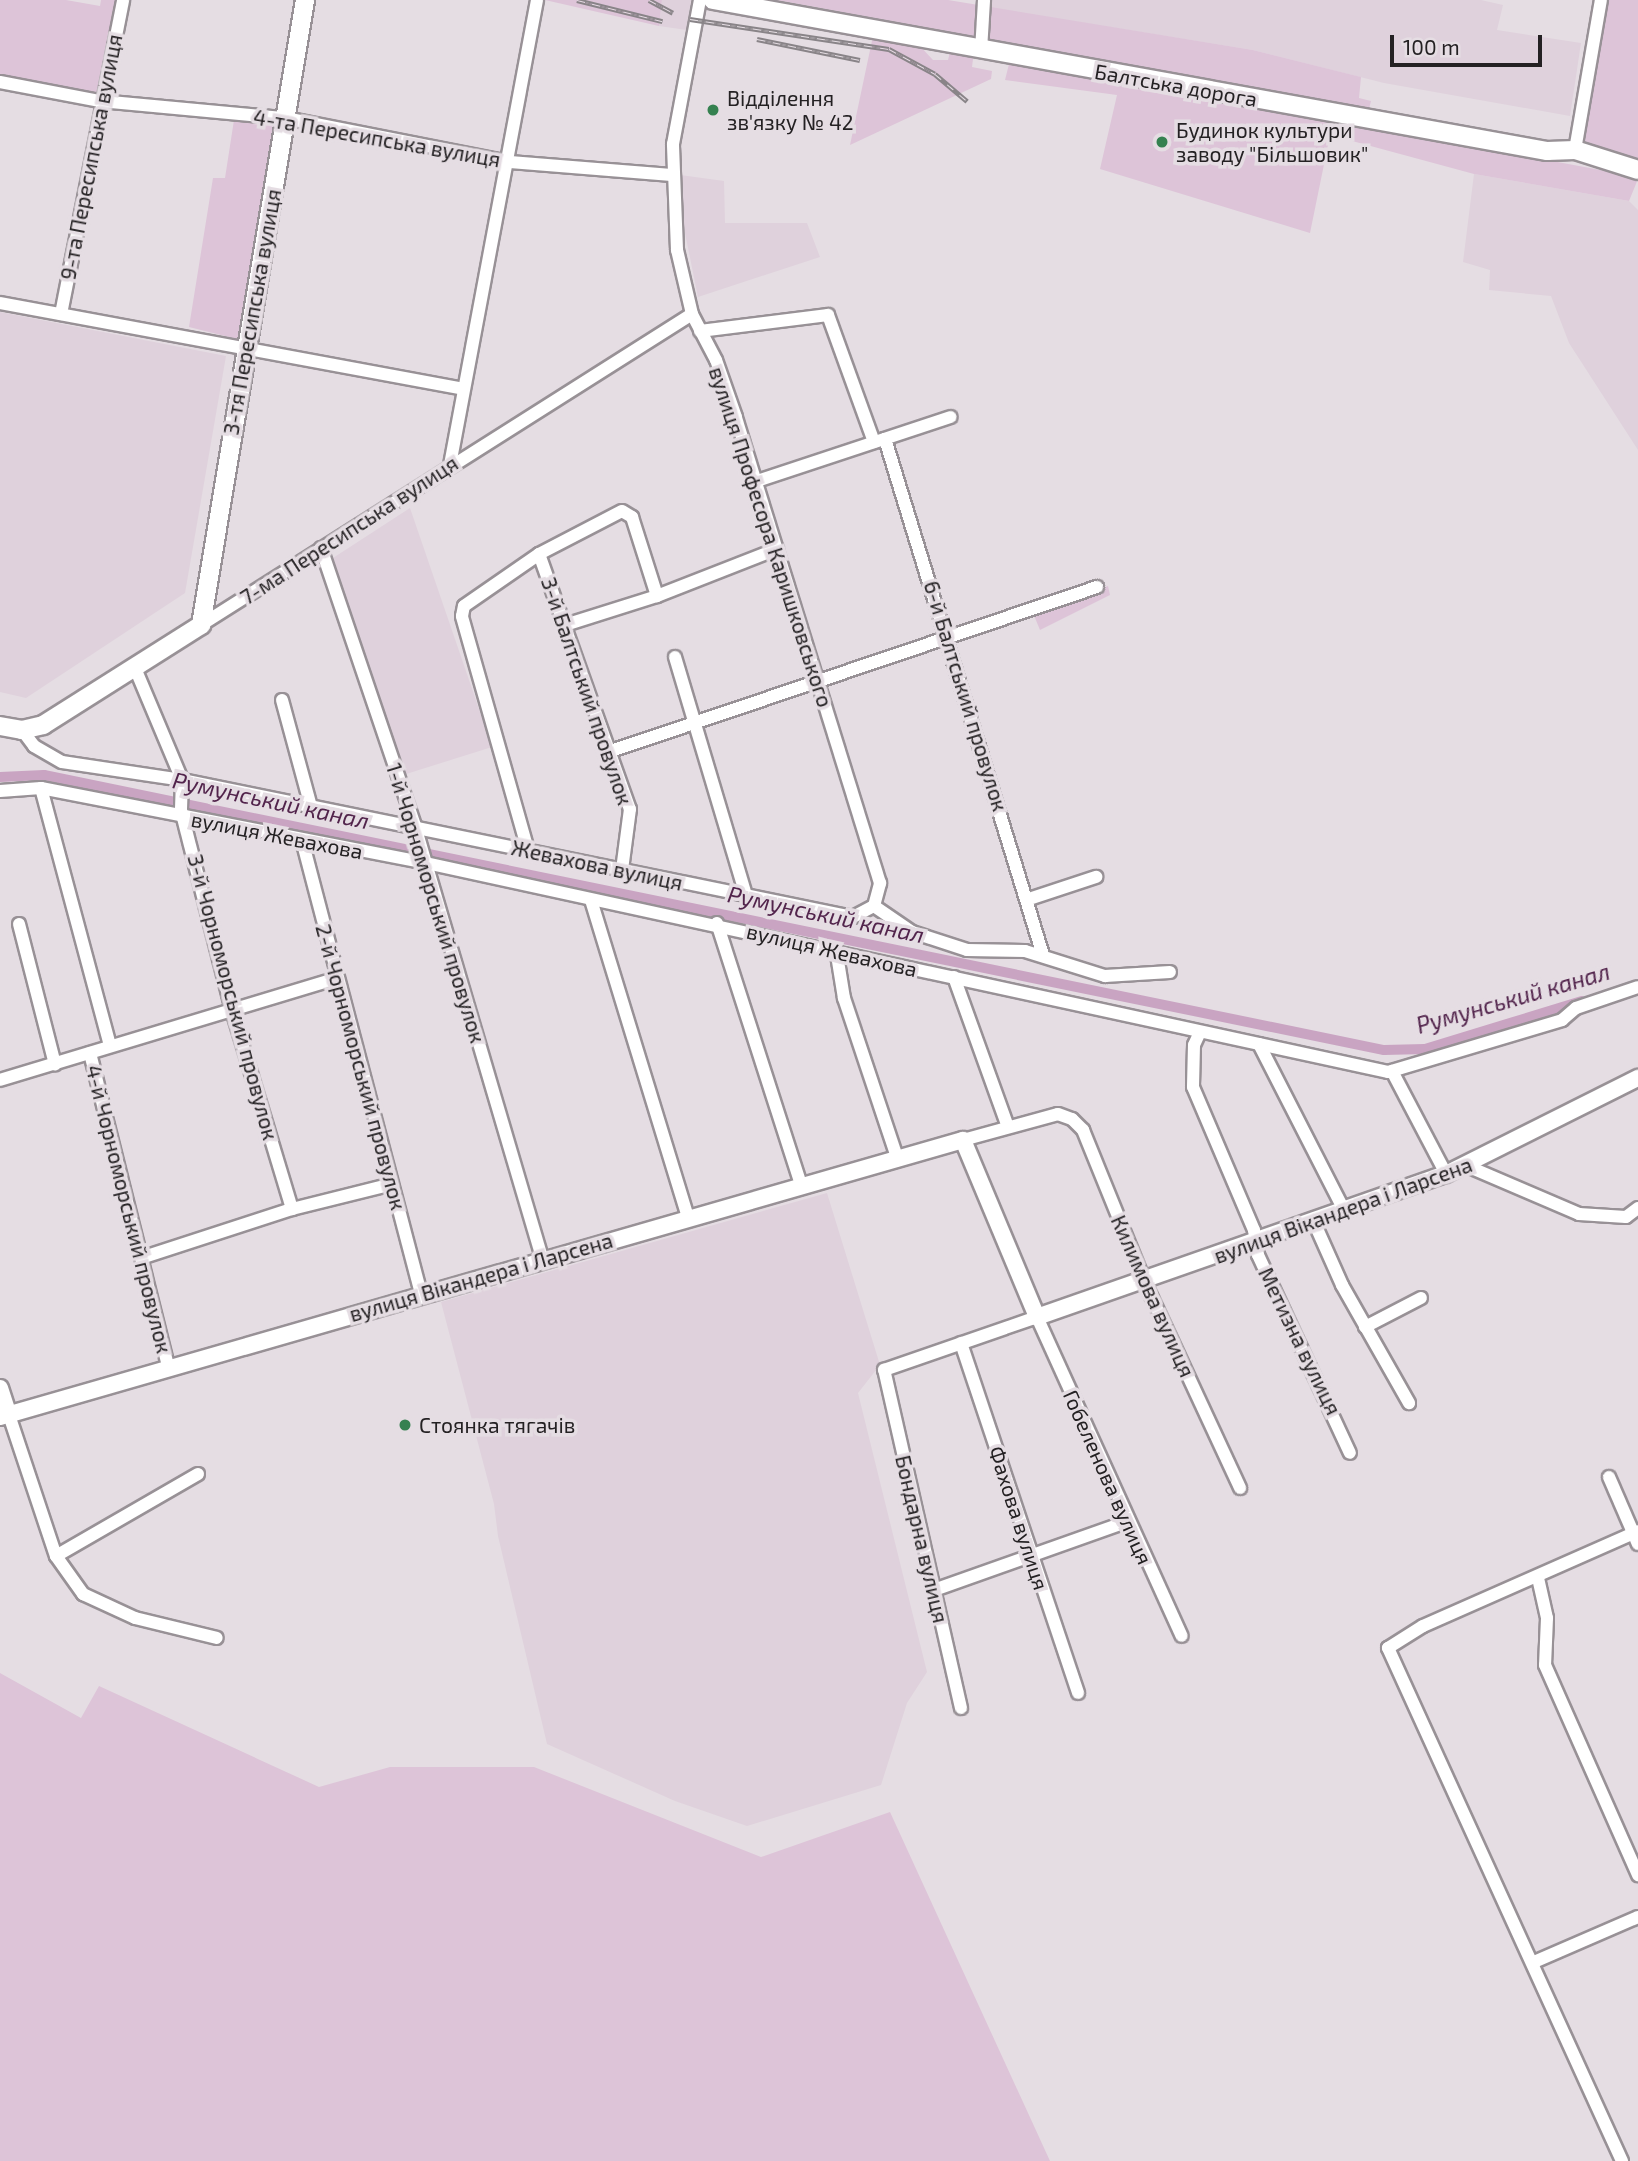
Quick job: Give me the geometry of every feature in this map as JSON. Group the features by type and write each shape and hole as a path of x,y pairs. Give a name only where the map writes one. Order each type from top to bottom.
{"main road":[{"name":"3-тя Пересипська вулиця","path":"201,625 245,345 305,0"},
{"name":"Балтська дорога","path":"713,0 981,51 1547,151 1575,150 1638,170"},
{"name":"7-ма Пересипська вулиця","path":"22,730 43,725 201,625"},
{"path":"0,726 22,730"}],"street":[{"name":"9-та Пересипська вулиця","path":"61,314 100,100 123,0"},
{"path":"450,465 510,162 537,0"},
{"name":"вулиця Професора Каришковського","path":"700,0 671,175 677,250 692,314 721,374 880,883 874,906"},
{"path":"981,51 984,0"},
{"path":"1575,150 1601,0"},
{"name":"4-та Пересипська вулиця","path":"0,82 100,100 285,118 510,162 671,175"},
{"path":"0,303 245,345 463,389"},
{"name":"7-ма Пересипська вулиця","path":"201,625 692,314"},
{"name":"6-й Балтський провулок","path":"700,331 828,315 879,440 947,638 1029,899 1043,955"},
{"path":"754,482 951,417"},
{"path":"528,850 462,615 464,606 539,554 629,511 657,596"},
{"name":"1-й Чорноморський провулок","path":"321,548 416,829 542,1260"},
{"path":"565,625 657,596 777,549"},
{"name":"3-й Балтський провулок","path":"539,554 630,809 622,870"},
{"path":"611,751 1097,587"},
{"path":"675,656 746,895"},
{"name":"3-й Чорноморський провулок","path":"135,668 181,783 183,814 232,1010 292,1209"},
{"path":"282,700 311,807"},
{"name":"Жевахова вулиця","path":"22,730 46,755 62,762 311,807 853,917 874,906"},
{"name":"вулиця Жевахова","path":"0,791 41,788 183,814 302,840 425,860 591,900 717,923 837,955 954,977 1200,1032 1392,1071 1562,1020 1576,1008 1638,987"},
{"name":"4-й Чорноморський провулок","path":"41,788 110,1046"},
{"name":"2-й Чорноморський провулок","path":"302,840 421,1293"},
{"path":"1029,899 1096,877"},
{"path":"591,900 688,1218"},
{"path":"874,906 912,932 967,950 1043,955 1105,976 1170,972"},
{"path":"717,923 802,1187"},
{"path":"19,924 55,1064"},
{"path":"837,955 844,998 898,1160"},
{"path":"954,977 1007,1127"},
{"path":"0,1080 337,978"},
{"name":"Метизна вулиця","path":"1200,1032 1194,1045 1193,1087 1254,1230 1256,1243 1350,1453"},
{"path":"1259,1044 1345,1212"},
{"name":"4-й Чорноморський провулок","path":"90,1053 144,1257 168,1365"},
{"path":"1392,1071 1446,1174"},
{"name":"вулиця Вікандера і Ларсена","path":"884,1370 1145,1283 1467,1166 1638,1078"},
{"name":"вулиця Вікандера і Ларсена","path":"4,1414 168,1365 1058,1114"},
{"name":"Килимова вулиця","path":"1058,1114 1072,1119 1083,1130 1145,1283 1240,1488"},
{"path":"963,1140 1037,1317"},
{"path":"1467,1166 1563,1210 1626,1217 1638,1208"},
{"path":"144,1257 292,1209 392,1184"},
{"path":"1314,1222 1365,1327 1409,1403"},
{"path":"1365,1327 1421,1298"},
{"name":"Гобеленова вулиця","path":"1037,1317 1126,1522 1182,1636"},
{"name":"Фахова вулиця","path":"961,1343 1077,1693"},
{"name":"Бондарна вулиця","path":"884,1370 961,1708"},
{"path":"0,1388 4,1414 56,1556 83,1594 135,1618 217,1638"},
{"path":"56,1556 198,1474"},
{"path":"1609,1477 1637,1536 1423,1626 1388,1648 1534,1962 1622,2161"},
{"path":"934,1590 1031,1558 1126,1522"},
{"path":"1538,1578 1547,1618 1545,1665 1638,1875"},
{"path":"1534,1962 1638,1917"}],"shaded area":[{"path":"0,0 66,0 100,6 101,0 119,0 98,93 0,74"},
{"path":"545,0 662,0 659,26"},
{"path":"662,0 691,0 687,30 659,26"},
{"path":"776,0 948,0 1253,50 1361,77 1359,98 1371,101 1369,109"},
{"path":"986,0 1481,0 1503,5 1497,30 1581,43 1570,116 1384,83 1253,50 985,7"},
{"path":"1602,0 1638,0 1638,166 1575,150"},
{"path":"873,36 917,43 933,60 948,60 951,48 974,51 972,67 992,71 991,79 850,145"},
{"path":"1010,60 1638,179 1629,201 1474,174 1330,135 1310,233 1100,169 1117,95 1005,80"},
{"path":"234,120 278,126 241,340 189,327 213,178 225,178"},
{"path":"673,174 724,181 725,223 807,223 820,257 698,297"},
{"path":"1474,174 1629,201 1638,210 1638,450 1569,343 1551,296 1489,290 1490,270 1463,262"},
{"path":"0,312 226,356 185,593 26,698 0,692"},
{"path":"410,508 492,747 403,775 333,558"},
{"path":"1108,586 1110,595 1040,630 1033,613"},
{"path":"827,1193 880,1365 858,1393 927,1672 907,1703 881,1785 747,1826 675,1801 547,1744 498,1536 494,1504 441,1302"},
{"path":"0,1673 81,1718 99,1686 319,1787 390,1767 534,1767 761,1857 890,1812 1050,2161 0,2161"}],"waterway":[{"name":"Румунський канал","path":"0,777 44,775 1384,1050 1425,1049 1582,1001"}],"railway":[{"path":"577,0 662,21"},
{"path":"649,0 673,13"},
{"path":"690,19 889,49 935,74 967,101"},
{"path":"757,39 860,60"}],"place":[{"name":"Відділення зв'язку № 42","path":"713,110"},
{"name":"Будинок культури заводу \"Більшовик\"","path":"1162,142"},
{"name":"Стоянка тягачів","path":"405,1425"}]}
